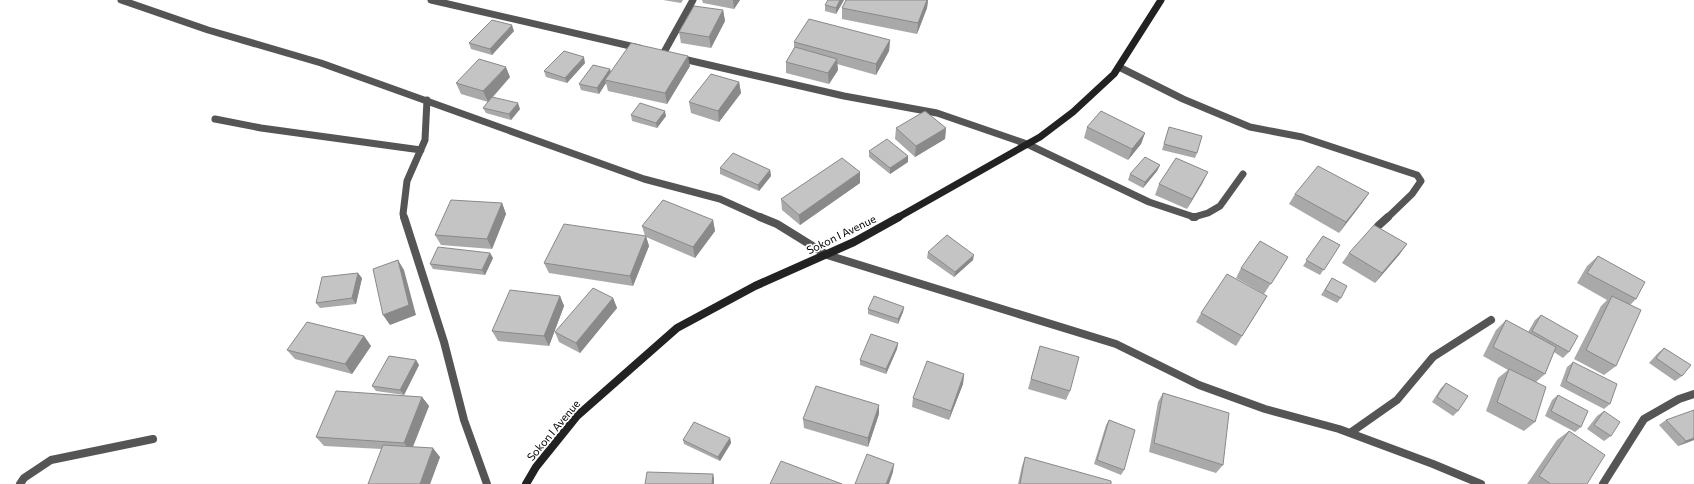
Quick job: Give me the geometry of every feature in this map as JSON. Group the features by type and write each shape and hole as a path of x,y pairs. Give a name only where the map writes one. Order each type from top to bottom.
{"street":[{"path":"121,0 208,30 321,63 644,179 720,199 777,224 827,254 1116,344 1199,385 1265,409 1350,433 1433,464 1481,484"},
{"path":"431,0 844,96 936,113 1027,144 1149,202 1194,217 1208,213 1220,206 1243,174"},
{"path":"656,52 693,0"},
{"name":"Sokon I Avenue","path":"526,484 536,467 577,416 677,328 755,286 854,242 1040,137 1073,112 1114,74 1161,0"},
{"path":"1119,67 1183,99 1250,127 1302,137 1417,175 1421,181 1412,194 1378,226"},
{"path":"427,100 424,140 407,181 403,214 444,342 464,420 487,484"},
{"path":"215,119 261,128 421,150"},
{"path":"1350,433 1397,400 1433,357 1491,320"},
{"path":"1603,484 1644,418 1679,399 1694,394"},
{"path":"20,484 24,478 51,460 153,439"}],"building":[{"path":"828,0 840,0 836,8 825,5"},
{"path":"846,0 927,0 918,23 842,8"},
{"path":"694,6 723,10 709,37 679,32"},
{"path":"809,19 890,40 876,64 794,42"},
{"path":"492,20 512,25 490,49 469,43"},
{"path":"631,43 688,56 665,93 605,80"},
{"path":"795,47 837,59 828,73 786,62"},
{"path":"564,51 584,57 565,78 544,71"},
{"path":"479,59 506,67 483,91 456,83"},
{"path":"593,65 610,69 597,88 579,84"},
{"path":"711,74 739,82 718,111 689,102"},
{"path":"492,97 518,103 509,114 483,108"},
{"path":"640,103 665,111 656,123 631,115"},
{"path":"925,111 946,128 916,146 896,128"},
{"path":"1101,111 1145,133 1132,149 1087,127"},
{"path":"1169,127 1202,136 1197,153 1164,144"},
{"path":"887,139 908,156 890,168 869,151"},
{"path":"733,153 770,170 758,185 720,168"},
{"path":"1145,157 1160,165 1145,182 1130,174"},
{"path":"842,158 860,172 799,215 781,199"},
{"path":"1176,158 1208,172 1192,199 1159,184"},
{"path":"1318,166 1369,193 1346,222 1295,194"},
{"path":"451,200 502,203 487,239 435,235"},
{"path":"663,200 713,220 693,247 642,226"},
{"path":"564,224 646,236 630,276 544,263"},
{"path":"1374,225 1407,244 1382,273 1349,253"},
{"path":"947,235 974,255 955,272 928,252"},
{"path":"1323,236 1340,245 1324,270 1306,260"},
{"path":"1260,241 1288,257 1271,284 1241,268"},
{"path":"438,247 490,253 482,270 430,264"},
{"path":"1598,256 1645,282 1636,299 1587,273"},
{"path":"398,260 409,305 383,315 373,269"},
{"path":"358,273 352,298 316,303 322,277"},
{"path":"1227,274 1267,296 1242,336 1201,313"},
{"path":"1332,278 1347,286 1341,298 1325,290"},
{"path":"593,288 613,298 576,343 555,332"},
{"path":"510,290 560,296 544,336 492,331"},
{"path":"874,296 904,307 898,319 868,309"},
{"path":"1612,296 1641,310 1616,366 1586,350"},
{"path":"1541,315 1578,336 1569,352 1532,331"},
{"path":"1506,320 1556,347 1545,374 1493,347"},
{"path":"307,322 364,336 345,364 287,350"},
{"path":"871,334 898,343 886,369 860,360"},
{"path":"1040,346 1079,357 1070,391 1031,379"},
{"path":"1664,348 1691,365 1682,376 1656,358"},
{"path":"389,356 416,360 400,390 372,386"},
{"path":"927,361 964,374 951,411 913,398"},
{"path":"1573,362 1617,384 1610,404 1566,381"},
{"path":"1509,369 1546,387 1535,422 1497,402"},
{"path":"1446,383 1468,396 1458,411 1437,397"},
{"path":"816,386 879,405 868,438 803,419"},
{"path":"336,391 422,397 404,443 316,437"},
{"path":"1163,393 1229,413 1223,465 1154,443"},
{"path":"1558,395 1588,411 1581,427 1551,411"},
{"path":"1694,410 1694,438 1686,441 1666,420"},
{"path":"1604,411 1620,422 1611,436 1594,425"},
{"path":"1109,420 1135,430 1124,470 1097,460"},
{"path":"694,422 730,438 718,457 683,440"},
{"path":"1569,431 1605,455 1587,484 1551,484 1539,476"},
{"path":"383,445 433,448 420,484 368,484"},
{"path":"867,454 894,464 886,484 855,484"},
{"path":"1025,457 1111,481 1111,484 1020,484"},
{"path":"781,461 842,484 770,484"},
{"path":"647,472 713,474 712,484 645,484"}]}
